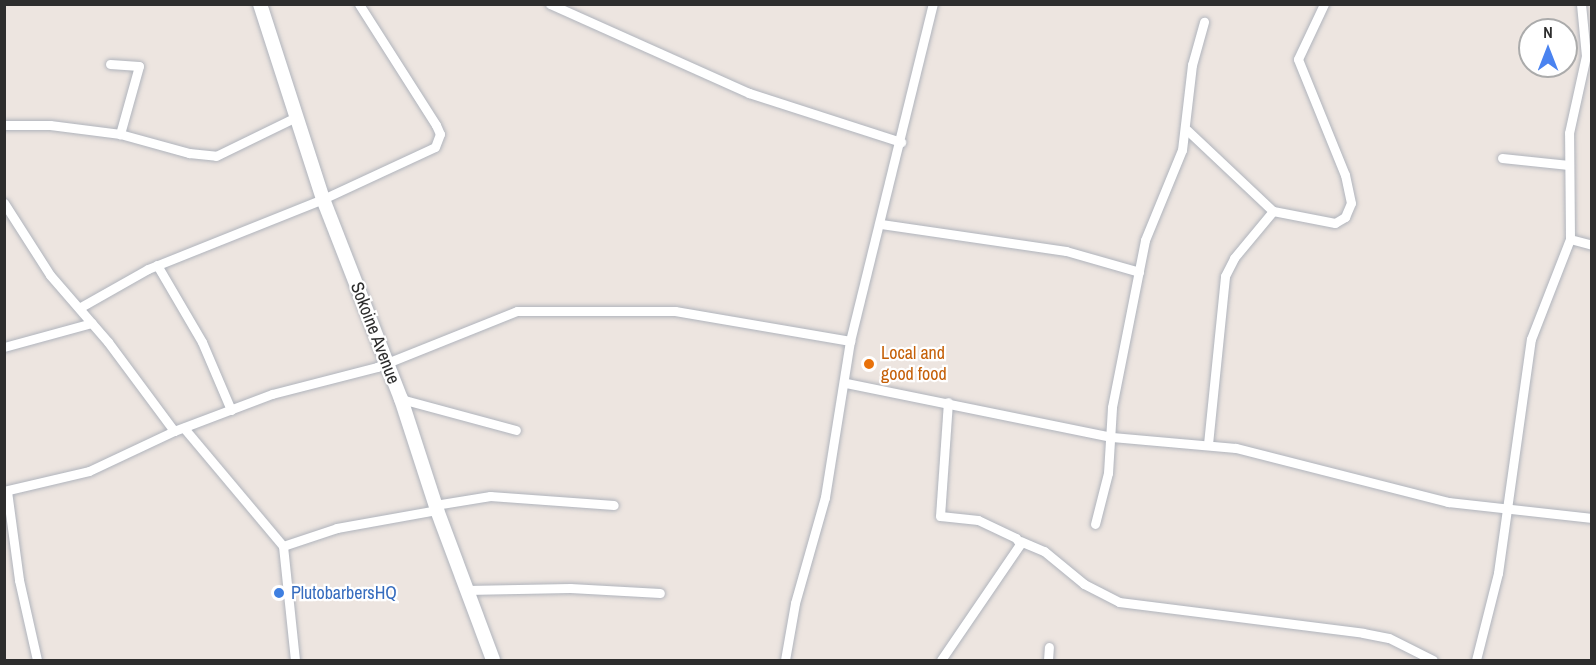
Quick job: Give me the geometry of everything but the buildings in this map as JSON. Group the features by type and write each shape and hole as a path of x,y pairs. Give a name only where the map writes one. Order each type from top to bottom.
{"street":[{"name":"Sokoine Avenue","path":"260,4 323,199 401,399 436,508 493,660"},
{"path":"79,308 158,265 323,199 435,147 439,139 436,125 359,4"},
{"path":"550,4 749,93 901,142"},
{"path":"785,660 795,603 817,536 846,383 850,341 881,224 933,4"},
{"path":"1187,130 1273,211 1335,223 1350,212 1345,175 1298,59 1324,4"},
{"path":"1476,660 1498,573 1505,509 1531,339 1570,239 1570,124 1586,56 1581,4"},
{"path":"1095,524 1108,473 1112,437 1112,407 1139,272 1149,227 1179,159 1187,130 1192,65 1204,22"},
{"path":"110,64 139,66 120,134"},
{"path":"4,125 50,125 120,134 189,153 216,156 296,117"},
{"path":"1502,158 1569,165"},
{"path":"4,203 50,275 92,323 174,431"},
{"path":"1208,444 1225,276 1234,258 1273,211"},
{"path":"881,224 1066,251 1139,272"},
{"path":"1570,239 1592,245"},
{"path":"158,265 202,342 231,410"},
{"path":"37,660 19,580 6,491 89,471 174,431 308,383 387,363 500,315 537,310 675,311 850,341"},
{"path":"4,347 92,323"},
{"path":"846,383 1112,437 1208,444 1290,460 1448,502 1592,518"},
{"path":"401,399 516,430"},
{"path":"948,402 940,516 978,520 1044,551 1084,584 1119,602 1370,634 1389,638 1433,660"},
{"path":"184,428 283,546 295,660"},
{"path":"283,546 337,528 490,496 614,505"},
{"path":"941,660 1019,548 1020,541"},
{"path":"466,590 570,588 660,593"},
{"path":"1048,660 1049,647"}],"place":[{"name":"Local and good food","path":"869,364"},
{"name":"PlutobarbersHQ","path":"279,593"}]}
